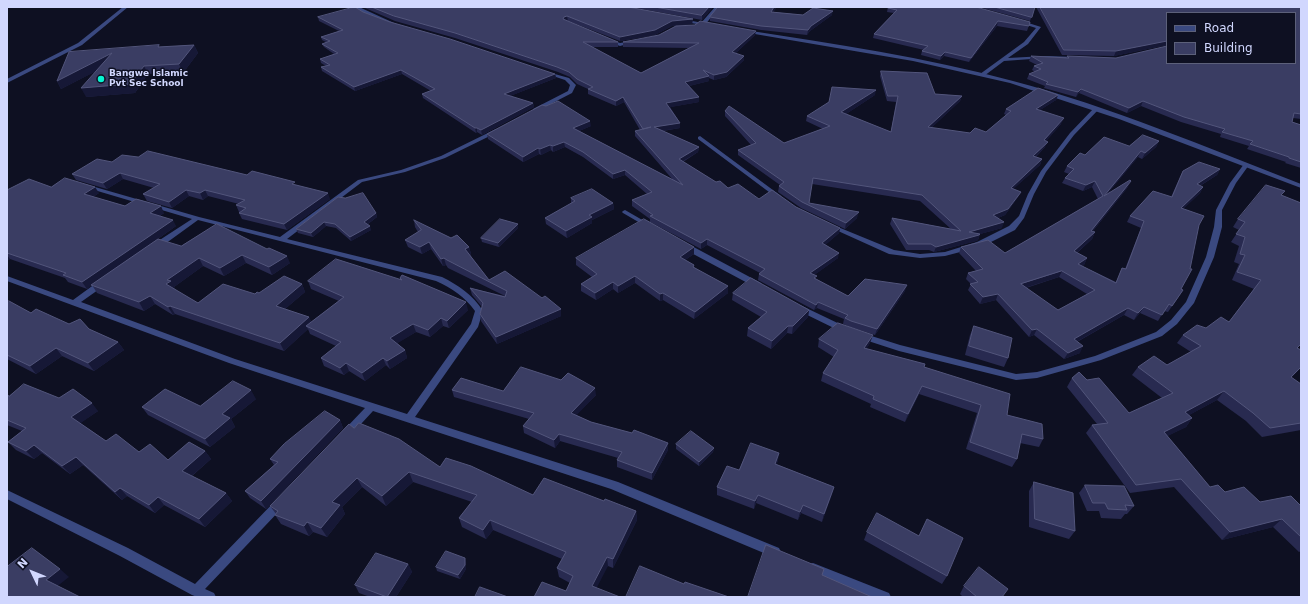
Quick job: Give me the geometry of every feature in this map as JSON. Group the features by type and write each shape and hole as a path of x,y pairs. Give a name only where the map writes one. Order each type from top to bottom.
{"street":[{"path":"7,81 80,44 126,7"},
{"path":"356,7 367,13 399,25"},
{"path":"691,27 700,23 717,7"},
{"path":"673,18 718,26"},
{"path":"982,75 1026,43 1039,27 1010,18"},
{"path":"741,30 902,58 1012,82 1096,109 1301,186"},
{"path":"604,39 620,44 639,41"},
{"path":"1003,60 1044,57 1085,59"},
{"path":"529,113 570,92 573,85 567,79 540,70"},
{"path":"824,223 892,252 920,256 945,254 980,244 1012,228 1022,217 1031,194 1043,172 1072,134 1096,109"},
{"path":"282,239 354,184 369,178 403,171 427,163 460,150 503,127"},
{"path":"700,138 783,200"},
{"path":"792,304 846,330 899,348 1016,377 1037,375 1098,358 1159,334 1174,322 1190,303 1210,257 1218,227 1219,210 1232,183 1246,165"},
{"path":"79,184 197,218 439,278 451,284 472,300 480,311 475,325 409,418"},
{"path":"625,212 659,232"},
{"path":"148,251 197,218"},
{"path":"680,243 767,290"},
{"path":"74,303 111,277"},
{"path":"7,278 232,361 614,485 782,555"},
{"path":"339,441 372,406"},
{"path":"196,591 290,493"},
{"path":"7,494 124,552 210,597"},
{"path":"804,564 885,597"}],"building":[{"path":"355,7 363,12 390,22 450,39 555,74 504,94 533,103 481,130 475,128 422,94 435,89 401,70 354,87 321,67 330,65 320,59 338,53 322,44 330,41 321,37 343,30 318,17"},
{"path":"372,7 628,7 693,19 672,21 655,30 620,37 567,16 564,17 563,19 618,42 583,42 641,73 699,43 623,42 659,35 676,26 695,25 700,21 756,31 732,52 744,56 727,72 714,75 703,70 709,76 685,82 699,97 666,103 680,123 654,127 699,147 679,159 716,182 720,181 728,188 738,184 759,199 772,190 796,207 840,228 822,243 839,253 810,273 817,276 814,278 848,296 865,279 907,285 877,329 851,321 845,318 848,315 818,302 816,305 759,274 765,269 707,239 701,243 650,216 653,215 632,200 652,192 625,170 613,174 583,152 564,142 540,149 538,148 523,157 487,134 542,105 546,106 558,101 590,121 573,128 683,185 635,131 643,129 623,97 616,101 588,89 593,87 577,79 569,72 557,67 455,33 394,16"},
{"path":"655,7 709,7 702,15"},
{"path":"718,7 774,7 771,12 803,15 813,8 833,11 811,26 808,30 761,26 710,17"},
{"path":"888,7 976,7 1030,22 1029,26 998,21 971,58 945,52 941,56 922,51 928,46 874,34 897,10"},
{"path":"995,7 1035,7 1032,17"},
{"path":"1040,7 1301,7 1301,114 1294,113 1292,122 1301,125 1301,162 1250,144 1253,141 1222,132 1225,129 1184,117 1143,101 1129,108 1081,89 1078,92 1046,84 1048,82 1029,74 1041,69 1034,66 1043,63 1031,56 1116,58 1166,46 1166,64 1296,64 1296,12 1166,12 1166,41 1116,51 1064,50"},
{"path":"159,45 158,47 194,45 179,64 144,66 130,84 81,88 112,53 57,81 69,52"},
{"path":"881,71 927,73 935,94 962,96 928,127 970,133 975,128 986,132 1011,111 1006,109 1038,88 1058,95 1036,109 1064,118 1044,140 1048,142 1033,156 1042,159 1011,188 1021,192 1008,209 993,215 1004,222 969,232 980,234 979,235 936,247 931,244 908,244 892,218 961,231 922,195 813,178 809,203 859,212 846,223 802,202 779,186 784,182 738,150 756,143 725,111 729,106 784,143 830,126 807,116 829,102 832,87 876,90 841,112 891,132 898,96 888,96"},
{"path":"1143,135 1159,141 1145,153 1141,151 1104,196 1130,180 1131,181 1091,231 1095,232 1074,251 1087,258 1078,264 1116,283 1122,268 1126,269 1144,221 1130,216 1153,191 1172,197 1183,171 1199,162 1220,169 1197,184 1203,187 1181,208 1204,216 1199,225 1190,269 1192,269 1181,289 1183,290 1172,306 1169,304 1162,315 1144,307 1138,313 1128,308 1074,339 1083,346 1068,353 1037,329 1032,330 998,294 983,297 970,284 978,282 968,273 983,269 961,247 988,240 1005,253 1103,196 1095,181 1086,185 1065,178 1074,169 1067,166 1080,153 1085,155 1104,137 1129,146","holes":["1062,271 1095,290 1058,310 1021,284"]},
{"path":"148,151 247,175 252,171 295,182 292,184 328,193 284,224 239,213 246,208 236,205 245,200 205,190 200,193 186,190 169,202 143,194 160,184 120,173 103,183 72,174 97,159 112,162 122,155 138,157"},
{"path":"65,178 95,187 84,194 125,206 136,199 161,206 150,213 173,220 82,282 63,275 66,273 7,253 7,190 29,179 51,187"},
{"path":"1266,185 1285,191 1281,195 1301,203 1301,344 1297,348 1301,350 1301,367 1291,377 1301,384 1301,423 1270,428 1224,391 1185,412 1192,418 1164,432 1210,487 1218,485 1225,492 1244,487 1260,502 1291,496 1301,506 1301,537 1282,519 1230,532 1181,479 1136,485 1092,425 1108,423 1072,378 1079,372 1087,380 1099,378 1129,413 1173,393 1138,367 1154,356 1167,365 1201,346 1183,335 1197,325 1206,328 1221,317 1229,322 1261,280 1237,272 1245,255 1240,254 1245,237 1236,234 1245,222 1238,219"},
{"path":"592,189 613,203 589,215 592,217 566,231 545,218 575,201 571,198"},
{"path":"363,193 376,213 364,222 370,226 350,237 335,224 324,222 311,233 296,229 338,197 345,198"},
{"path":"500,219 518,224 498,243 481,238"},
{"path":"644,219 694,247 680,257 694,265 693,267 728,286 695,312 663,293 660,294 635,276 618,286 613,282 595,293 581,284 597,274 576,258"},
{"path":"414,220 451,238 457,235 469,247 465,249 489,280 505,271 542,298 545,296 561,309 496,337 480,314 483,303 470,288 505,297 507,291 444,258 441,259 429,242 420,247 405,240 421,230"},
{"path":"217,224 267,249 269,248 287,256 269,267 242,255 220,268 199,258 167,280 171,281 166,284 198,303 223,284 255,294 257,292 259,293 284,276 302,284 276,306 309,317 280,343 170,306 168,307 150,296 139,302 91,285 158,239 181,246"},
{"path":"336,259 402,280 400,278 402,275 466,302 447,321 441,318 428,330 413,324 390,338 405,350 387,361 383,358 362,373 346,363 340,368 321,358 341,342 306,326 344,297 308,281"},
{"path":"751,278 809,310 793,326 788,326 772,341 748,328 767,312 733,293"},
{"path":"9,301 31,313 36,309 69,324 80,319 89,329 118,342 88,363 56,348 30,366 7,355 7,302"},
{"path":"838,323 873,335 864,348 925,364 924,367 1010,394 1007,415 1042,424 1043,439 1022,434 1017,459 970,442 981,405 922,386 908,414 873,399 874,396 823,373 838,350 819,339"},
{"path":"974,326 1012,338 1008,358 969,346"},
{"path":"521,367 561,380 568,373 595,388 571,413 591,422 632,433 634,430 668,443 652,473 617,460 622,452 559,434 554,440 523,426 534,413 452,390 461,378 503,391"},
{"path":"233,381 251,390 222,414 230,418 205,439 142,407 165,389 200,406"},
{"path":"24,384 59,398 73,389 92,403 71,417 106,441 116,434 139,452 150,444 168,460 189,442 205,451 182,471 226,493 199,519 158,497 149,505 120,488 115,492 76,457 62,466 34,445 26,451 8,442 26,428 7,420 7,395 9,396"},
{"path":"325,411 340,420 261,501 245,491 278,462 270,459 284,444"},
{"path":"359,423 399,439 440,467 446,458 471,466 533,495 544,478 604,501 605,499 636,511 613,559 607,557 592,586 620,597 534,597 542,582 566,591 573,576 557,568 566,552 490,520 483,530 459,518 477,495 409,472 382,496 357,478 332,502 340,505 321,528 307,522 304,526 275,515 278,511 270,506 349,424 354,428"},
{"path":"691,431 714,448 699,462 676,444"},
{"path":"751,443 779,453 775,464 834,487 824,514 803,505 800,512 758,495 755,501 717,487 727,466 739,470"},
{"path":"1034,482 1073,493 1075,531 1035,519"},
{"path":"1085,485 1124,486 1134,506 1125,505 1127,510 1108,509 1105,503 1093,503"},
{"path":"877,513 919,536 927,519 963,538 947,576 867,532"},
{"path":"766,545 824,569 822,575 872,597 748,597"},
{"path":"32,548 60,569 46,580 80,597 7,597 7,567"},
{"path":"446,551 465,558 465,565 458,575 436,567"},
{"path":"376,553 408,564 387,597 355,585"},
{"path":"640,566 684,584 685,582 729,597 626,597"},
{"path":"979,567 1008,589 1002,597 977,597 964,586"},
{"path":"480,587 508,597 475,597"}],"place":[{"name":"Bangwe Islamic Pvt Sec School","path":"101,79"}]}
